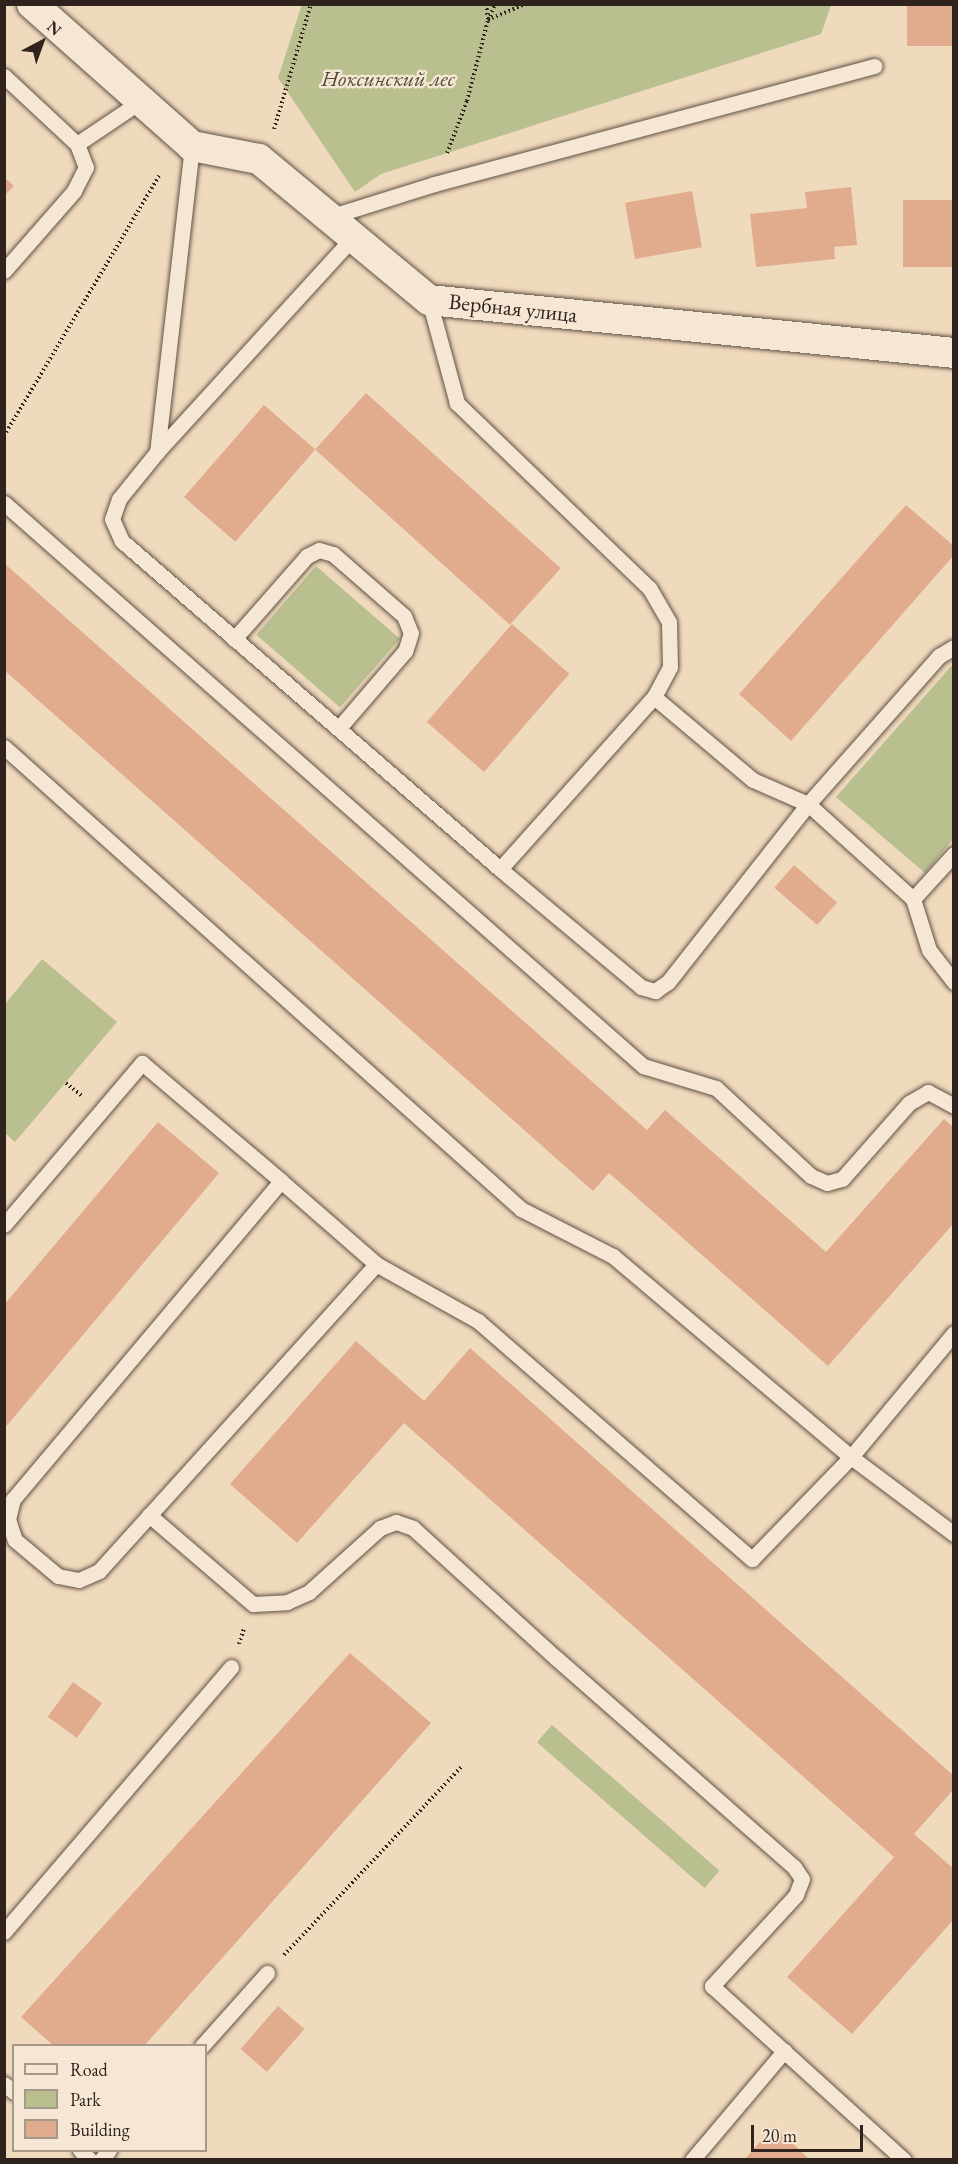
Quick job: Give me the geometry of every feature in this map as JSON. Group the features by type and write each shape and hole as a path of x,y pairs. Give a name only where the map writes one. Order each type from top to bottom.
{"street":[{"name":"Вербная улица","path":"32,4 188,142 259,159 429,300 954,352"}],"lane":[{"path":"329,217 434,184 874,66"},
{"path":"4,76 77,144 86,167 74,190 4,271"},
{"path":"77,144 141,101"},
{"path":"158,452 188,142"},
{"path":"353,237 158,452 119,499 112,519 122,541 500,869 641,987 655,991 668,982 808,804 939,656 954,647"},
{"path":"429,300 457,403 649,588 669,622 670,667 654,697 500,869"},
{"path":"4,503 643,1066 716,1088 812,1176 827,1184 842,1179 909,1103 928,1092 954,1106"},
{"path":"234,639 307,556 319,550 333,554 404,616 411,633 405,651 339,728"},
{"path":"654,697 753,780 808,804 912,899 929,950 954,982"},
{"path":"4,747 521,1209 613,1256 851,1457 954,1534"},
{"path":"912,899 954,854"},
{"path":"4,1225 142,1063 376,1264 478,1321 752,1559 851,1457 954,1333"},
{"path":"281,1181 13,1499 8,1519 15,1540 58,1576 79,1580 99,1571 376,1264"},
{"path":"149,1515 253,1604 287,1602 309,1592 380,1528 396,1522 413,1528 556,1658 794,1867 802,1879 796,1895 712,1986 904,2160"},
{"path":"4,1932 231,1667"},
{"path":"204,2044 267,1973"},
{"path":"692,2160 784,2051"}],"path":[{"path":"271,138 311,4"},
{"path":"486,4 488,20"},
{"path":"434,184 467,101 488,20 495,4"},
{"path":"488,20 525,4"},
{"path":"4,436 188,142"},
{"path":"66,1083 85,1099"},
{"path":"231,1667 253,1604"},
{"path":"267,1973 461,1767"}],"green space":[{"name":"Ноксинский лес","path":"302,4 831,5 821,34 381,174 355,192 278,78"},
{"path":"316,566 400,639 340,708 256,635"},
{"path":"953,664 953,839 925,873 836,797"},
{"path":"42,959 117,1022 15,1142 5,1133 5,1004"},
{"path":"552,1725 720,1871 704,1888 537,1742"}],"building":[{"path":"907,4 954,4 954,46 907,46"},
{"path":"4,177 14,186 4,196"},
{"path":"851,187 857,245 834,247 835,259 756,267 750,214 807,208 805,192"},
{"path":"692,191 702,247 635,259 625,203"},
{"path":"903,200 954,200 954,267 903,267"},
{"path":"366,393 561,568 510,625 315,449"},
{"path":"264,405 315,450 235,542 184,497"},
{"path":"906,505 954,546 954,555 791,741 739,694"},
{"path":"4,563 647,1130 665,1110 826,1252 944,1119 954,1128 954,1223 828,1366 609,1173 593,1191 4,670"},
{"path":"512,624 569,674 484,772 427,722"},
{"path":"794,865 837,902 817,925 774,888"},
{"path":"158,1122 219,1173 4,1429 4,1305"},
{"path":"356,1341 424,1401 470,1348 954,1776 954,1789 914,1834 954,1869 954,1919 852,2034 787,1977 894,1857 404,1423 297,1543 230,1484"},
{"path":"350,1653 431,1723 146,2044 52,2044 21,2017"},
{"path":"73,1682 102,1703 77,1738 48,1717"},
{"path":"278,2006 304,2029 267,2072 241,2049"},
{"path":"774,2126 810,2160 744,2160"}]}
